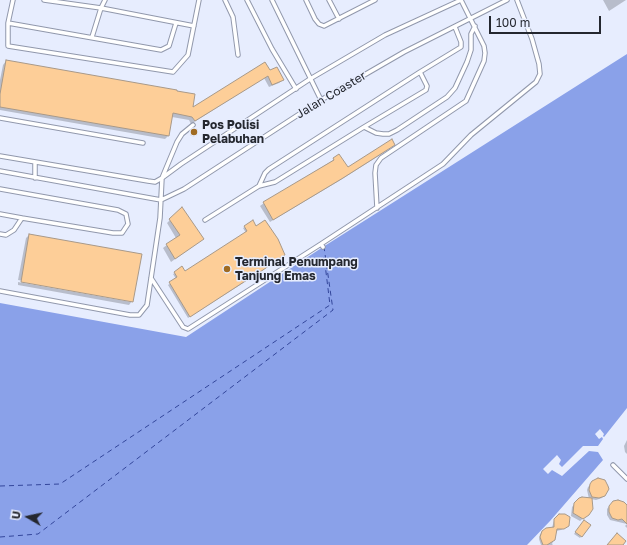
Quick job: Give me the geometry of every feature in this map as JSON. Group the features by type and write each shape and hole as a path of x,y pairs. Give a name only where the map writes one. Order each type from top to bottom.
{"lane":[{"path":"13,0 8,22 8,46 173,72 188,55 199,0"},
{"path":"44,0 101,8 194,26"},
{"path":"92,38 105,0"},
{"path":"225,0 233,17 238,54"},
{"path":"247,0 272,49 296,89"},
{"path":"272,0 321,100"},
{"path":"306,0 315,19 319,24 324,26 375,0"},
{"path":"329,0 339,19"},
{"path":"377,208 375,173 376,165 381,158 462,105 470,95 484,61 484,46 461,0"},
{"name":"Jalan Coaster","path":"162,178 310,79 385,36 461,0"},
{"name":"Jalan Coaster","path":"161,200 184,189 321,100 404,52 507,0"},
{"path":"151,278 183,327 188,330 322,246 443,164 471,135 536,82 540,74 539,64 532,39 518,0"},
{"path":"8,22 161,50 169,46 176,23"},
{"path":"364,127 376,133 389,134 447,97 455,88 467,62 471,50 471,34 475,26"},
{"path":"259,186 265,173 269,169 461,47 461,42 455,27"},
{"path":"205,220 259,186 275,182 426,90 427,86 420,72"},
{"path":"0,118 143,143"},
{"path":"0,291 130,315 140,315 147,305 160,218 162,178 177,142 182,134 193,125"},
{"path":"0,156 155,182 162,178"},
{"path":"35,162 35,178"},
{"path":"0,171 161,200"},
{"path":"0,189 118,210 126,214 128,224 122,233 113,233 0,214"},
{"path":"0,234 6,235 14,230 22,218"},
{"path":"614,465 627,479"}],"water":[{"path":"627,54 627,408 604,437 604,434 600,429 595,434 599,439 602,437 603,439 598,446 583,446 562,467 559,464 561,460 557,455 543,469 548,474 552,470 562,476 589,451 598,452 603,460 527,545 0,545 0,303 186,337 323,247"}],"building":[{"path":"6,60 195,94 193,107 265,62 270,70 277,67 284,80 272,85 268,76 195,121 192,117 173,113 169,136 0,107 0,94"},
{"path":"392,139 395,145 273,220 263,202 334,160 333,158 339,154 348,167"},
{"path":"182,207 204,239 175,259 166,244 180,235 169,219"},
{"name":"Terminal Penumpang Tanjung Emas","path":"253,220 256,226 265,220 278,239 285,255 260,273 190,317 169,282 177,277 174,272 182,266 185,271 247,231 244,226"},
{"path":"29,234 142,254 133,302 21,282"},
{"path":"598,478 605,480 609,489 605,496 599,498 592,497 589,490 592,481"},
{"path":"582,497 592,498 593,509 589,515 583,519 573,513 574,503"},
{"path":"618,500 627,505 627,524 622,519 618,520 612,518 609,512 609,506 613,501"},
{"path":"559,514 565,514 570,517 569,526 564,529 557,529 555,540 547,545 543,545 540,537 542,531 546,528 554,527 554,519"},
{"path":"584,520 591,525 582,537 575,532"},
{"path":"617,533 626,541 623,545 607,545"}],"ferry route":[{"path":"0,537 38,534 333,310 324,247"},
{"path":"0,486 60,484 330,305 325,264"}],"place":[{"name":"Pos Polisi Pelabuhan","path":"194,132"},
{"name":"Terminal Penumpang Tanjung Emas","path":"227,269"}]}
